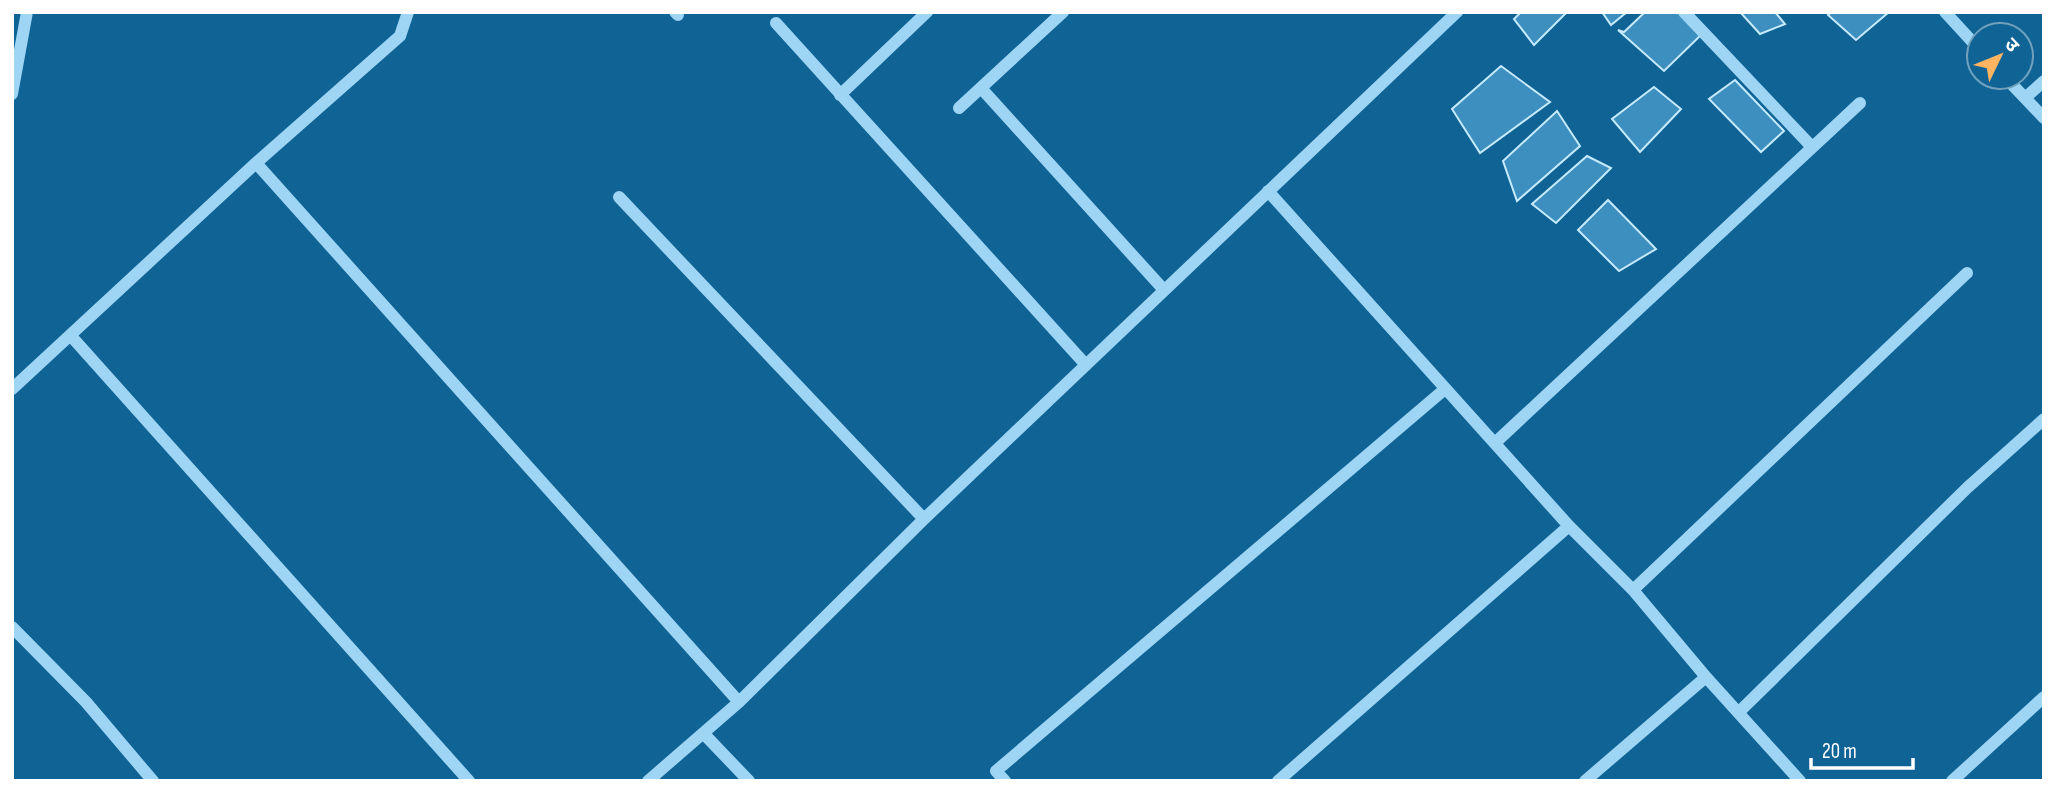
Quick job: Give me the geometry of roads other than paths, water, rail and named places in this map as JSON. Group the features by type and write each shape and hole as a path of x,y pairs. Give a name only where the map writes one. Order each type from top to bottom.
{"street":[{"path":"12,94 27,12"},
{"path":"12,389 256,163 400,36 408,12"},
{"path":"840,95 927,12"},
{"path":"959,108 1063,12"},
{"path":"648,781 739,702 924,519 1457,12"},
{"path":"1684,12 1812,147"},
{"path":"1945,12 1965,34"},
{"path":"776,23 1086,365"},
{"path":"2025,98 2044,81"},
{"path":"981,88 1164,290"},
{"path":"2018,91 2044,118"},
{"path":"1496,442 1860,103"},
{"path":"256,163 739,702"},
{"path":"1268,191 1569,526 1633,590 1706,677 1800,781"},
{"path":"619,197 924,519"},
{"path":"1633,590 1967,274"},
{"path":"71,336 469,781"},
{"path":"1005,781 996,771 1445,389"},
{"path":"1740,712 1967,488 2044,419"},
{"path":"1278,781 1569,526"},
{"path":"12,627 86,702 153,781"},
{"path":"1585,781 1706,677"},
{"path":"1952,781 2044,696"},
{"path":"704,734 749,781"}]}
